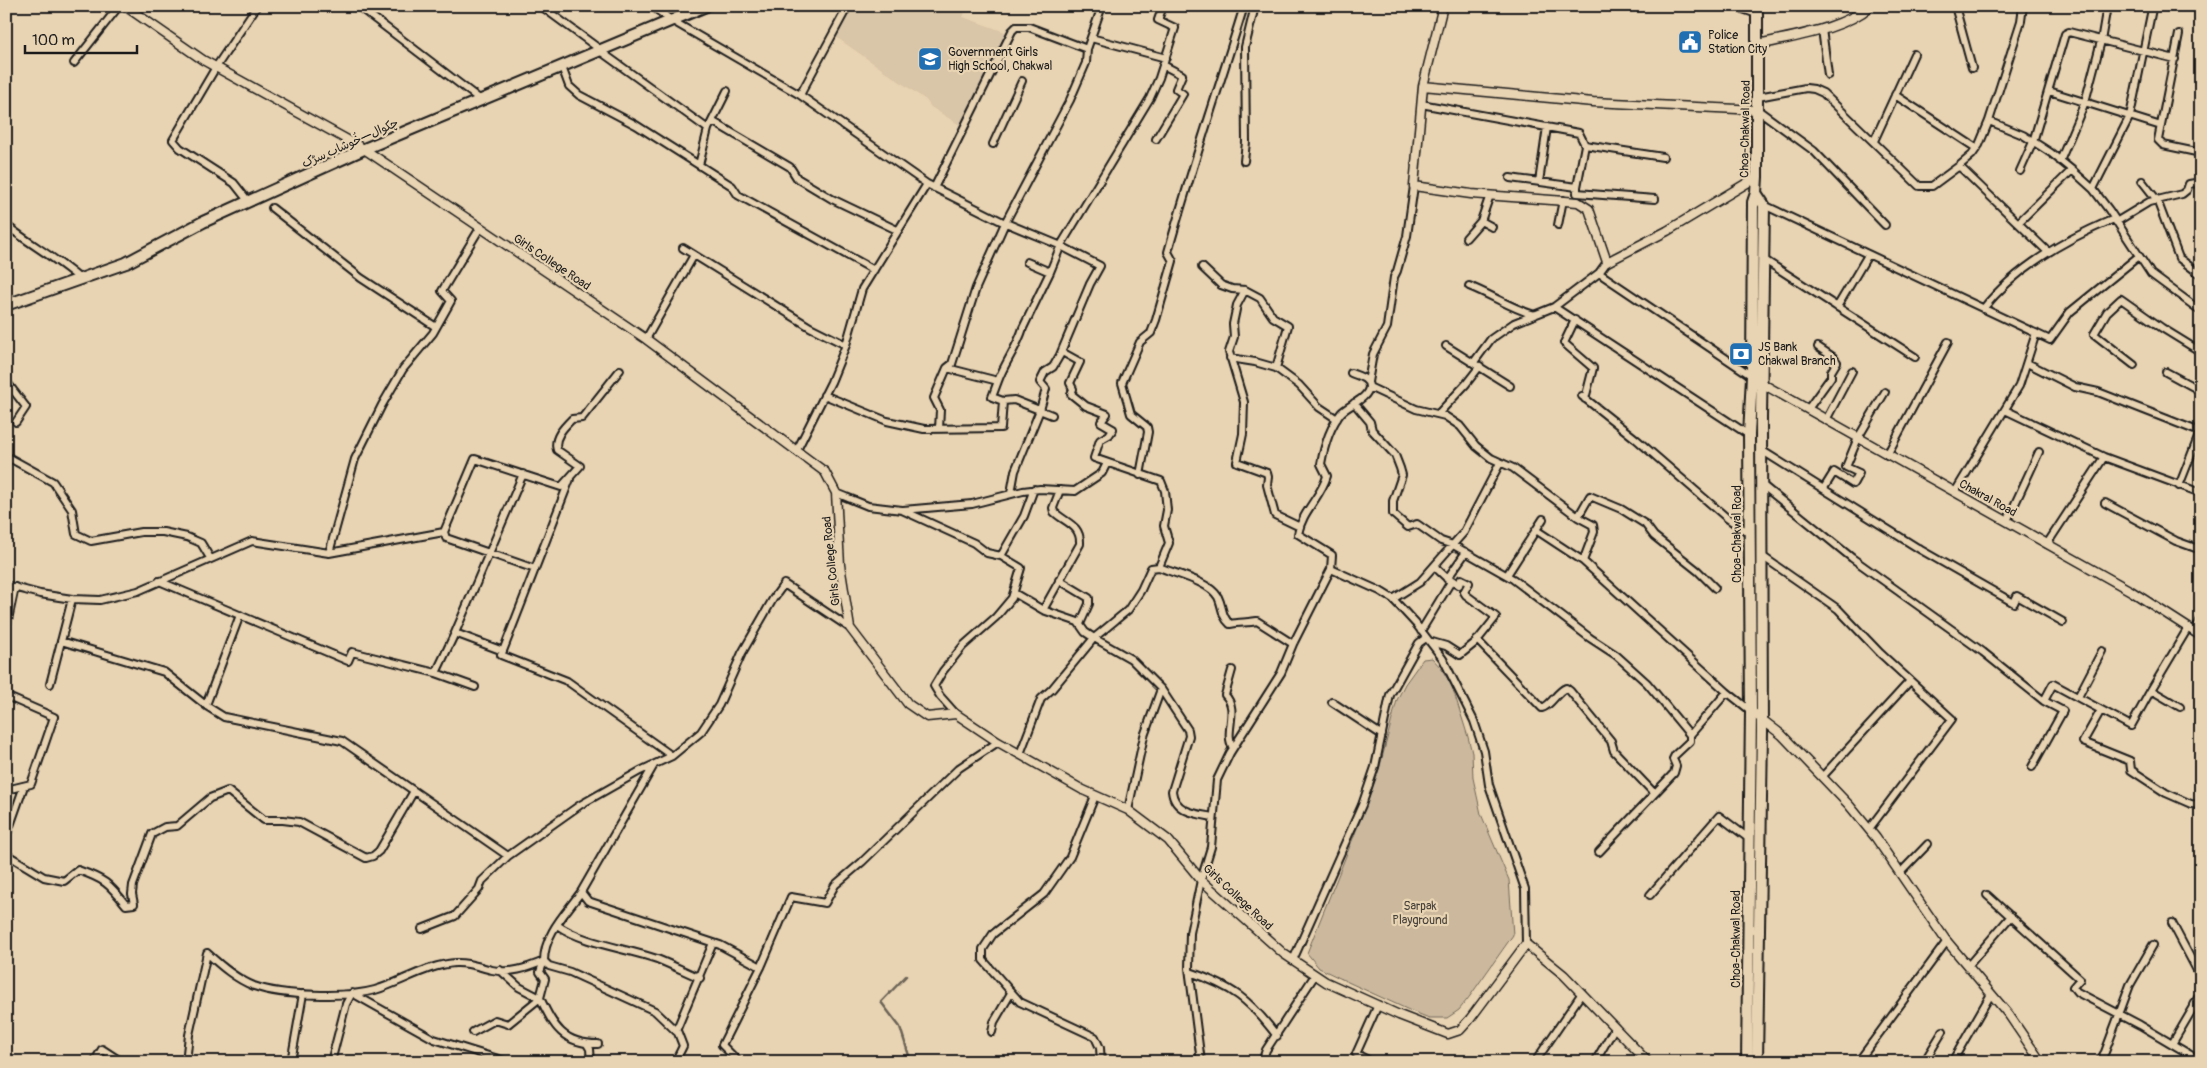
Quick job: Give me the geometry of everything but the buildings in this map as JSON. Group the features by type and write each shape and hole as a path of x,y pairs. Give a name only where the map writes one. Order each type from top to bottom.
{"highway":[{"name":"چکوال—خُوشاب سڑک","path":"6,305 126,263 203,222 364,150 482,101 599,49 706,6"},
{"path":"1740,6 1757,9"},
{"name":"Choa-Chakwal Road","path":"1747,1062 1748,838 1751,711 1749,435 1752,376 1753,202 1756,193 1757,177 1757,9"},
{"path":"1756,193 1764,205 1761,382 1762,719 1757,1062"}],"main road":[{"path":"1757,45 1822,29 1862,14 1870,6"}],"street":[{"path":"74,63 119,6"},
{"name":"Girls College Road","path":"125,6 216,67 364,150 646,339 825,472 836,493 840,565 850,628 908,704 926,717 956,714 998,742 1095,796 1128,810 1168,840 1201,880 1293,960 1326,982 1378,1006 1448,1034 1460,1030 1470,1020 1526,944"},
{"path":"249,202 234,183 180,148 173,140 216,67 257,6"},
{"path":"358,6 482,101"},
{"path":"542,6 708,129"},
{"path":"652,6 671,20 800,95 927,184 1005,223 1061,245 1100,266 1090,284 1062,352 1054,367 1045,372 1040,382 1046,388 1040,410 1015,471 1011,493"},
{"path":"800,95 848,6"},
{"path":"939,428 940,410 934,398 947,368 952,364 976,288 1005,223 1070,100 1086,63 1087,49 1102,6"},
{"path":"1052,415 1014,400 1002,402 992,397 1005,362 1010,358 1061,245 1141,114 1163,66 1175,28 1158,20 1163,6"},
{"path":"1140,475 1148,432 1146,427 1131,414 1127,406 1122,383 1140,342 1151,333 1156,320 1173,261 1168,252 1199,145 1217,95 1244,6"},
{"path":"1244,161 1246,142 1245,47 1256,6"},
{"path":"1201,1062 1190,972 1190,933 1201,880 1211,847 1218,780 1233,748 1274,687 1290,655 1293,644 1331,569 1332,555 1298,534 1307,509 1323,488 1326,476 1321,464 1331,430 1341,412 1363,396 1368,384 1372,354 1387,327 1394,277 1407,236 1424,86 1443,6"},
{"path":"1954,6 1972,68"},
{"path":"1758,97 1806,88 1823,93 1919,186 1932,186 1959,166 1976,148 1989,121 2021,21 2023,6"},
{"path":"2060,161 2084,102 2101,41 2107,6"},
{"path":"2093,189 2130,116 2152,9"},
{"path":"934,188 1012,31 1016,27 1030,26 1087,49"},
{"path":"1822,29 1828,75"},
{"path":"2020,171 2033,142 2065,34 2069,32 2175,59"},
{"path":"2179,34 2159,143 2201,153"},
{"path":"1091,38 1166,58"},
{"path":"1874,141 1914,54"},
{"path":"562,66 573,91 636,125 732,186 738,194 874,270"},
{"path":"1156,139 1183,94 1176,89 1182,75 1163,66"},
{"path":"993,144 1022,80"},
{"path":"1424,86 1593,102 1758,110 1814,151 1885,225"},
{"path":"699,165 708,129 727,91"},
{"path":"2049,91 2161,126"},
{"path":"1895,94 1976,148"},
{"path":"1421,104 1579,133 1585,145 1577,193 1655,199"},
{"path":"712,121 790,167 797,178 832,199 897,230"},
{"path":"1989,121 2023,135 2072,170 2093,189 2116,220 2151,274 2201,311"},
{"path":"1539,182 1547,127"},
{"path":"1585,145 1663,156"},
{"path":"1959,166 2048,252"},
{"path":"2018,223 2072,170"},
{"path":"1474,362 1491,339 1514,323 1554,307 1599,273 1607,262 1667,231 1757,177"},
{"path":"1510,178 1577,187"},
{"path":"2142,181 2157,200 2180,258 2201,275"},
{"path":"1983,309 1997,290 2048,252 2088,230 2116,220 2149,202 2182,194 2187,190 2189,184 2195,183 2201,186"},
{"path":"797,450 846,345 862,289 927,184"},
{"path":"1414,186 1490,196 1578,202 1588,209 1607,262"},
{"path":"1466,238 1481,222 1490,196"},
{"path":"1558,225 1563,200"},
{"path":"1764,205 2050,340 2070,312 2139,256"},
{"path":"272,208 362,278 436,327"},
{"path":"1481,222 1492,227"},
{"path":"6,226 62,263 81,280"},
{"path":"329,553 356,460 382,405 403,369 436,327 451,301 442,291 480,228"},
{"path":"683,248 810,327 846,345"},
{"path":"1837,307 1868,255"},
{"path":"646,339 694,256"},
{"path":"1763,259 1915,357"},
{"path":"1027,262 1050,272"},
{"path":"1202,267 1221,285 1232,289 1245,290 1260,298 1273,317 1288,326 1276,368"},
{"path":"1599,273 1752,376"},
{"path":"1469,286 1519,310 1535,315"},
{"path":"1245,290 1238,305 1233,324 1230,358 1244,402 1243,434 1237,462 1267,473 1267,485 1275,515 1300,527"},
{"path":"2134,365 2094,334 2107,312 2121,299 2162,328 2201,352"},
{"path":"1554,307 1749,435"},
{"path":"1575,320 1564,343 1593,368 1584,397 1636,439 1727,518 1749,533"},
{"path":"1955,492 2019,386 2036,333"},
{"path":"1887,455 1948,342"},
{"path":"1446,346 1510,386"},
{"path":"1808,409 1831,376 1837,362 1818,347"},
{"path":"1062,352 1080,362 1070,384 1071,394 1086,406 1106,414 1101,422 1113,429 1100,440 1094,458 1160,481 1165,491 1166,510 1164,526 1169,543 1160,567"},
{"path":"1230,358 1276,368 1299,385 1319,407 1338,419"},
{"path":"2027,363 2075,387 2098,392 2200,431 2179,486"},
{"path":"1438,414 1480,366"},
{"path":"947,368 998,381"},
{"path":"535,569 446,538 444,532 475,459 561,487 580,466 557,450 556,446 560,434 572,419 582,418 620,370"},
{"path":"1826,420 1852,371"},
{"path":"2166,372 2201,391"},
{"path":"1351,373 1365,378 1368,384 1416,409 1445,416 1460,426 1476,446 1491,458 1513,468 1595,528 1583,561"},
{"path":"6,381 26,407 16,422"},
{"name":"Chakral Road","path":"1761,382 1887,455 2131,591 2194,632"},
{"path":"1824,488 1834,472 1853,484 1859,473 1846,467 1858,438 1885,392"},
{"path":"824,395 887,421 924,429 1001,428 1002,402"},
{"path":"1354,403 1370,422 1372,430 1396,455 1402,475 1393,501 1393,514 1408,527 1417,524 1441,541 1453,545 1507,576 1616,655 1646,683 1690,735 1690,741 1673,759 1676,770 1599,852"},
{"path":"2006,410 2104,457 2201,493"},
{"path":"1761,450 1921,550 2014,603 2017,596 2063,622"},
{"path":"2007,521 2039,452"},
{"path":"6,456 53,482 72,510 76,534 91,541 141,532 163,532 187,536 201,543 210,558"},
{"path":"2047,544 2104,457"},
{"path":"836,493 868,506 902,510 972,504 1011,493 1034,490 1074,491 1102,473 1107,463"},
{"path":"1392,599 1420,582 1464,532 1500,463"},
{"path":"436,673 456,633 523,474"},
{"path":"571,476 501,655 567,681 672,756"},
{"path":"1762,484 1852,558 1983,652 2044,701 2063,711 2032,767"},
{"path":"1001,556 1024,516 1034,490"},
{"path":"1043,610 1059,580 1078,551 1080,540 1071,522 1054,512 1053,508 1060,490"},
{"path":"1578,517 1590,496 1621,509 1645,524 1654,536 1698,571 1715,588"},
{"path":"2106,503 2176,541 2201,550"},
{"path":"902,510 974,542 987,553 1001,556 1021,568 1014,593 996,617 963,646 943,671 934,686 956,714"},
{"path":"1507,576 1543,519"},
{"path":"1536,530 1583,561 1727,692 1782,736 1822,777 1869,829 1947,941 1991,994 2041,1062"},
{"path":"6,584 72,599 100,600 138,591 252,541 329,553 444,532"},
{"path":"1421,631 1466,552"},
{"path":"1762,556 1838,609 1880,653 1952,719 1869,829"},
{"path":"1293,960 1362,805 1375,767 1390,695 1419,643 1429,640 1446,646 1460,655 1477,640 1496,617 1466,595 1464,592 1469,583 1461,579 1459,585 1452,580 1449,581 1434,566"},
{"path":"1020,754 1040,699 1052,689 1094,638 1128,610 1141,590 1151,568 1160,567 1198,582 1213,591 1219,600 1225,620 1230,624 1239,621 1248,624 1257,621 1293,644"},
{"path":"1331,569 1380,591 1392,599 1444,659 1474,721 1484,752 1489,785 1524,889 1526,944 1564,975 1648,1062"},
{"path":"1059,580 1089,598 1089,604 1080,624"},
{"path":"159,581 348,661 352,652 436,673 475,687"},
{"path":"422,929 455,916 479,889 482,881 508,856 580,804 672,756 701,732 719,705 742,653 773,599 784,584 850,628"},
{"path":"6,629 15,587"},
{"path":"1014,593 1043,610 1080,624 1085,632 1131,659 1161,689 1188,730 1189,736 1172,791 1173,798 1176,804 1190,812 1214,817"},
{"path":"50,684 72,599"},
{"path":"206,705 240,615"},
{"path":"2044,701 2053,684 2131,726 2151,690 2194,632 2201,618"},
{"path":"456,633 503,651"},
{"path":"1477,640 1542,708 1562,690 1566,688 1570,691 1611,741 1614,751 1654,793"},
{"path":"61,641 164,672 224,717 342,741 508,856"},
{"path":"2078,697 2102,651"},
{"path":"1232,670 1225,695 1229,700 1232,710 1228,740 1233,748"},
{"path":"1822,777 1910,681"},
{"path":"1128,810 1144,736 1161,689"},
{"path":"2151,690 2180,707"},
{"path":"1690,735 1727,692"},
{"path":"6,696 54,717 31,784 6,790"},
{"path":"1332,702 1382,735"},
{"path":"2101,710 2083,742 2130,761 2131,770 2166,793 2191,804 2201,805"},
{"path":"739,1062 722,1045 761,967 791,897 825,903 835,885 862,862 960,768 998,742"},
{"path":"473,1032 495,1020 508,1024 540,998 545,979 540,972 551,933 581,892 654,764"},
{"path":"6,837 24,786"},
{"path":"6,854 44,877 64,881 78,870 101,878 126,905 134,904 133,884 152,834 166,827 177,826 210,798 228,791 264,820 299,822 366,858 373,856 379,851 414,791"},
{"path":"1095,796 1070,857 1044,894 993,934 983,949 983,960 1020,1002 1095,1037 1100,1048 1101,1062"},
{"path":"1650,895 1719,816 1748,838"},
{"path":"1900,873 1928,844"},
{"path":"581,892 588,901 713,943 761,967"},
{"path":"1987,895 2080,979 2073,987 2077,992 2201,1061"},
{"path":"1968,966 2011,916"},
{"path":"2172,923 2201,980"},
{"path":"557,925 563,929 605,944 657,959 700,978"},
{"path":"1858,1062 1947,941"},
{"path":"676,1031 700,978 713,943"},
{"path":"2099,1062 2130,985 2153,945"},
{"path":"186,1062 189,1035 207,953 220,966 255,986 324,996 375,990 410,976 454,963 468,963 500,970 523,970 544,961"},
{"path":"544,961 549,966 570,972 655,1011 676,1031 683,1046 675,1062"},
{"path":"500,970 519,987 540,998 559,1032 587,1044 598,1044"},
{"path":"1190,972 1228,987 1247,1000 1277,1036"},
{"path":"1262,1062 1266,1050 1277,1036 1315,975"},
{"path":"2172,1044 2198,1006 2201,992"},
{"path":"331,1062 346,1004 352,993"},
{"path":"352,993 434,1039 508,1062"},
{"path":"992,1032 994,1022 1011,993"},
{"path":"291,1062 303,994"},
{"path":"1535,1062 1582,994"},
{"path":"1952,1062 1991,994"},
{"path":"1372,1062 1356,1054 1378,1006"},
{"path":"1595,1062 1615,1027"},
{"path":"1924,1062 1943,1031"},
{"path":"587,1044 590,1049 591,1062"},
{"path":"94,1062 102,1050 122,1062"}],"shaded area":[{"name":"Government Girls High School, Chakwal","path":"849,6 964,6 967,8 963,17 1005,32 963,127 931,107 926,100 836,37"}],"green space":[{"name":"Sarpak Playground","path":"1432,658 1441,668 1452,686 1468,737 1472,753 1473,778 1481,814 1509,880 1513,935 1459,1010 1447,1018 1429,1018 1350,983 1319,968 1307,953 1380,766 1397,700 1405,684 1423,659"}],"waterway":[{"path":"906,976 881,1002 900,1027 911,1062"}],"place":[{"name":"Police Station City","path":"1690,42"},
{"name":"Government Girls High School, Chakwal","path":"930,59"},
{"name":"JS Bank Chakwal Branch","path":"1741,354"}]}
